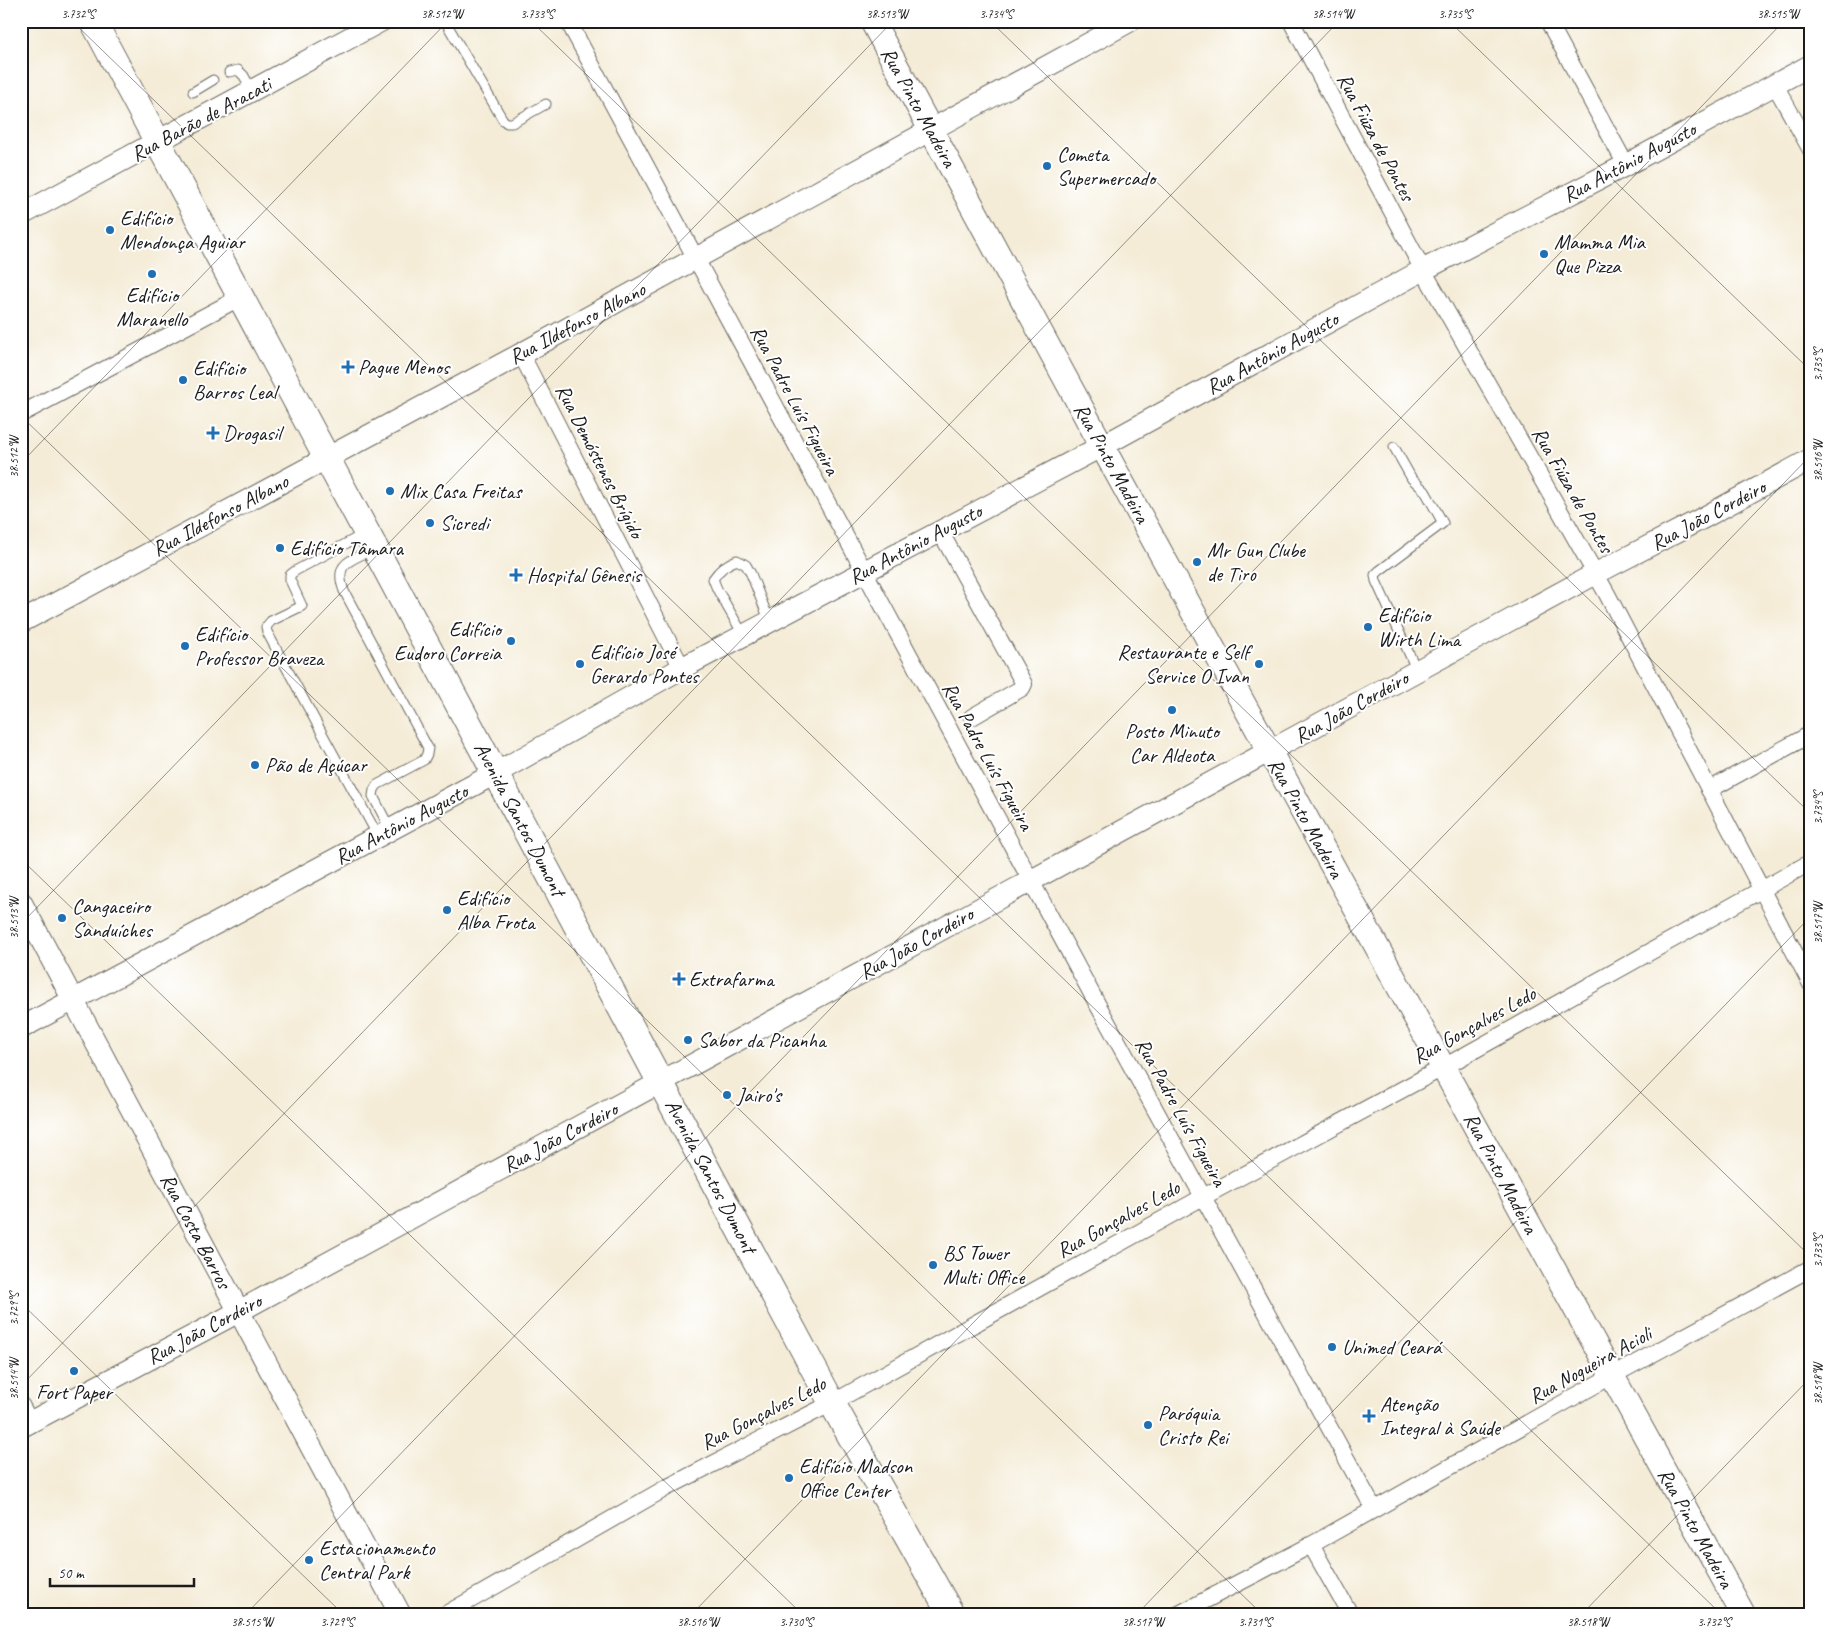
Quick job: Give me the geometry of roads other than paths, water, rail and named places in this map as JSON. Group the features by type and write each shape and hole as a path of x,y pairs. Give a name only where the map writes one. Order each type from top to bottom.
{"main road":[{"name":"Avenida Santos Dumont","path":"93,21 832,1403 951,1614"},
{"name":"Rua Pinto Madeira","path":"872,21 1102,446 1743,1614"}],"street":[{"name":"Rua Barão de Aracati","path":"21,216 381,21"},
{"name":"Rua Padre Luís Figueira","path":"568,21 863,572 1374,1510"},
{"name":"Rua Ildefonso Albano","path":"21,622 521,354 1130,21"},
{"name":"Rua Fiúza de Pontes","path":"1291,21 1423,270 1595,574 1811,984"},
{"path":"1548,21 1626,165"},
{"name":"Rua Antônio Augusto","path":"21,1028 496,773 682,668 1102,446 1423,270 1626,165 1811,65"},
{"path":"1775,85 1811,150"},
{"path":"21,414 241,297"},
{"name":"Rua Demóstenes Brígido","path":"521,354 682,668"},
{"name":"Rua João Cordeiro","path":"24,1418 239,1311 1595,574 1811,459"},
{"path":"940,531 1024,684 1022,688 972,717"},
{"path":"1709,790 1811,734"},
{"name":"Rua Gonçalves Ledo","path":"446,1614 697,1471 832,1403 1203,1197 1444,1067 1811,862"},
{"name":"Rua Costa Barros","path":"21,902 400,1614"},
{"name":"Rua Nogueira Acioli","path":"1179,1614 1204,1608 1311,1545 1612,1376 1811,1268"},
{"path":"1311,1545 1350,1614"}],"lane":[{"path":"445,21 503,120 507,123 512,123 546,104"},
{"path":"229,72 238,70 244,76 252,91"},
{"path":"193,92 213,80"},
{"path":"1394,446 1412,479 1425,491 1443,523 1378,571 1376,575 1376,581 1417,671"},
{"path":"370,540 290,575 290,580 302,606 271,621 266,627 267,632 384,833"},
{"path":"370,540 342,568 340,580 344,591 428,748 424,760 377,785 374,790 373,796 384,833"},
{"path":"744,636 713,579 728,564 737,560 746,565 752,574 770,622"}],"place":[{"name":"Cometa Supermercado","path":"1047,166"},
{"name":"Edifício Mendonça Aguiar","path":"110,230"},
{"name":"Mamma Mia Que Pizza","path":"1544,254"},
{"name":"Edifício Maranello","path":"152,274"},
{"name":"Pague Menos","path":"348,367"},
{"name":"Edifício Barros Leal","path":"183,380"},
{"name":"Drogasil","path":"213,433"},
{"name":"Mix Casa Freitas","path":"390,491"},
{"name":"Sicredi","path":"430,523"},
{"name":"Edifício Tâmara","path":"280,548"},
{"name":"Mr Gun Clube de Tiro","path":"1197,562"},
{"name":"Hospital Gênesis","path":"516,575"},
{"name":"Edifício Wirth Lima","path":"1368,627"},
{"name":"Edifício Eudoro Correia","path":"511,641"},
{"name":"Edifício Professor Braveza","path":"185,646"},
{"name":"Edifício José Gerardo Pontes","path":"580,664"},
{"name":"Restaurante e Self Service O Ivan","path":"1259,664"},
{"name":"Posto Minuto Car Aldeota","path":"1172,710"},
{"name":"Pão de Açúcar","path":"255,765"},
{"name":"Edifício Alba Frota","path":"447,910"},
{"name":"Cangaceiro Sanduíches","path":"62,918"},
{"name":"Extrafarma","path":"679,979"},
{"name":"Sabor da Picanha","path":"688,1040"},
{"name":"Jairo's","path":"727,1095"},
{"name":"BS Tower Multi Office","path":"933,1265"},
{"name":"Unimed Ceará","path":"1332,1347"},
{"name":"Fort Paper","path":"74,1371"},
{"name":"Atenção Integral à Saúde","path":"1369,1416"},
{"name":"Paróquia Cristo Rei","path":"1148,1425"},
{"name":"Edifício Madson Office Center","path":"789,1478"},
{"name":"Estacionamento Central Park","path":"309,1560"}]}
